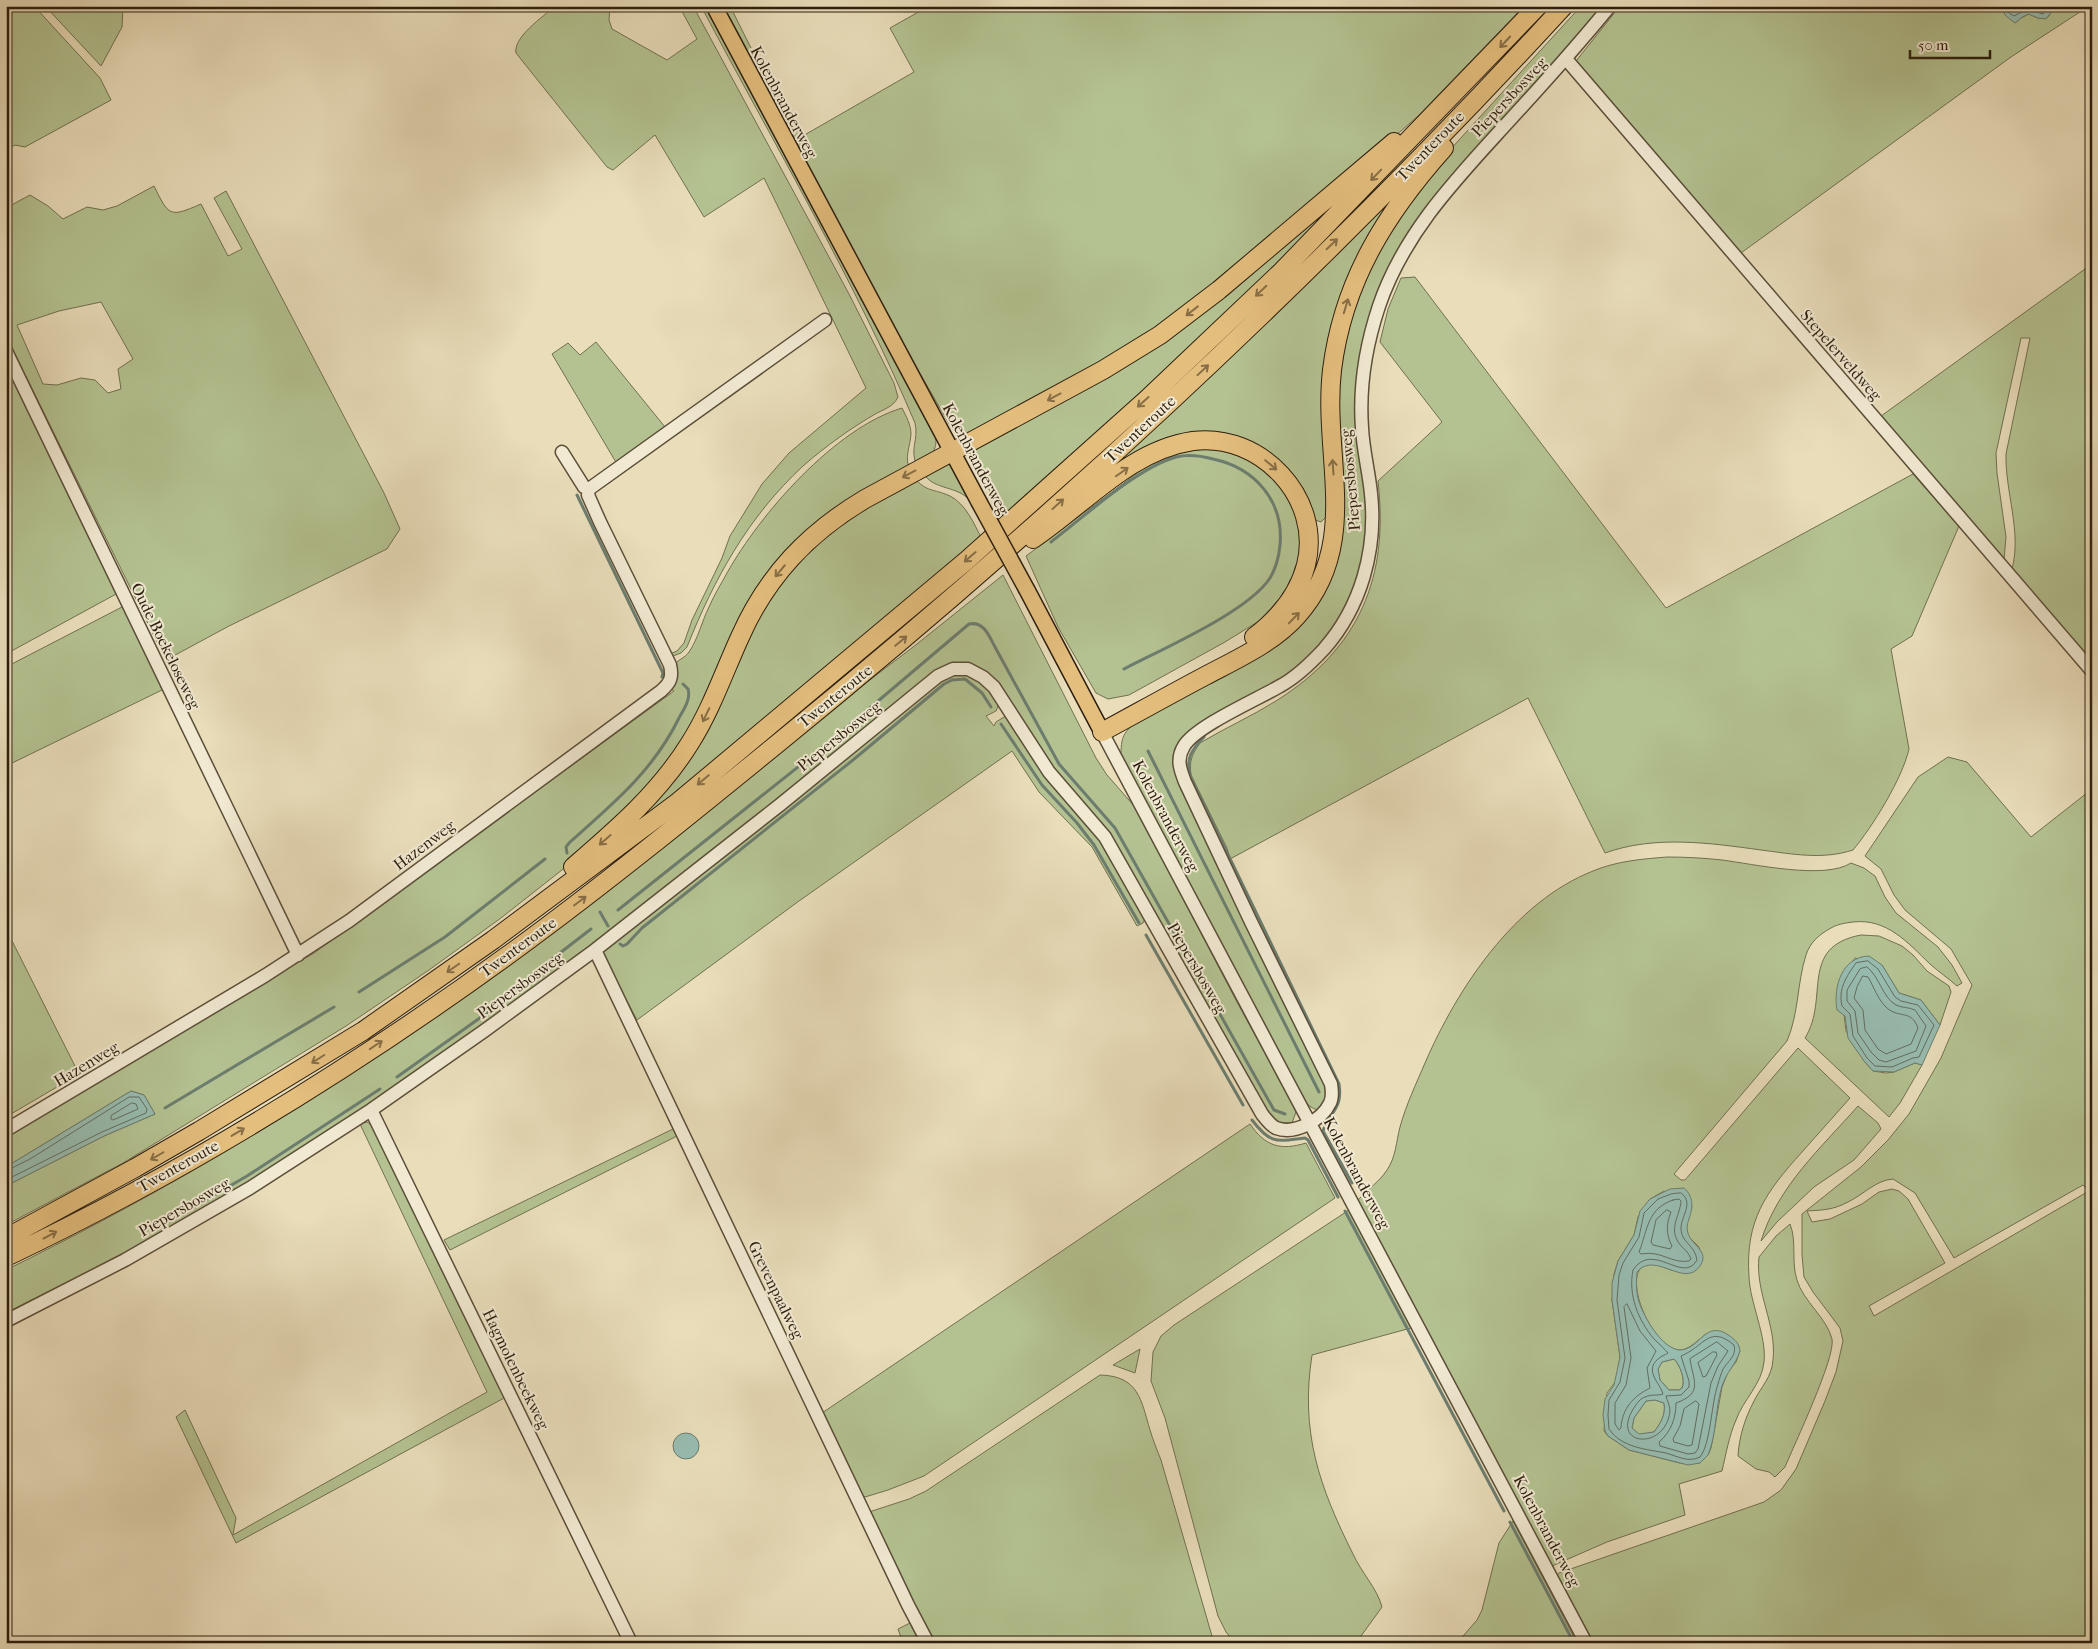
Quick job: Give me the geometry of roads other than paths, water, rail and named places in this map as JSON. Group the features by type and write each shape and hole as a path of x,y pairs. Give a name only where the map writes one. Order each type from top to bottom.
{"highway":[{"name":"Twenteroute","path":"6,1238 136,1168 363,1031 493,940 678,802 1017,516 1146,400 1282,271 1471,78 1538,6"},
{"name":"Twenteroute","path":"6,1257 161,1177 284,1105 429,1010 514,951 668,833 864,673 983,572 1227,348 1406,171 1564,6"},
{"path":"1100,727 1266,642 1296,618 1316,590 1330,558 1335,536 1336,505 1330,416 1332,370 1346,307 1356,278 1391,212 1433,160 1499,86 1543,28"},
{"path":"493,940 621,826 658,788 691,742 706,716 750,614 794,553 819,530 845,511 1096,374 1160,335 1219,290 1471,78"},
{"path":"983,572 1045,530 1124,470 1160,450 1176,445 1208,440 1233,444 1261,457 1286,480 1298,498 1306,519 1309,549 1302,579 1278,618 1251,639 1100,727"}],"main road":[{"name":"Kolenbranderweg","path":"714,6 1100,727"}],"street":[{"name":"Piepersbosweg","path":"6,1321 133,1256 250,1188 371,1110 484,1032 595,950 781,804 926,686 953,669 968,669 983,677 994,686 1048,772 1105,837 1262,1114 1275,1128 1286,1130 1311,1123 1324,1112 1331,1102 1331,1084 1250,922 1185,782 1179,766 1180,754 1184,745 1200,731 1283,685 1307,666 1337,632 1349,613 1364,575 1371,543 1371,494 1364,451 1362,401 1369,343 1380,304 1393,272 1417,228 1444,192 1566,59 1610,6"},
{"name":"Stepelerveldweg","path":"1566,59 2092,671"},
{"path":"562,452 584,487 589,489 825,320"},
{"name":"Oude Boekeloseweg","path":"6,351 298,955"},
{"name":"Hazenweg","path":"6,1130 266,975 349,921 661,692 669,683 672,675 670,666 600,522 588,495 589,489"},
{"name":"Kolenbranderweg","path":"1100,727 1586,1643"},
{"name":"Grevenpaalweg","path":"595,950 908,1605 928,1643"},
{"name":"Hagmolenbeekweg","path":"371,1110 631,1643"}],"water":[{"path":"2000,6 2056,6 2046,19 2028,14 2015,23 2006,16"},
{"path":"1869,956 1882,965 1899,993 1921,1000 1940,1025 1922,1065 1915,1063 1894,1072 1873,1071 1848,1038 1845,1016 1837,1010 1838,983 1841,974 1852,961"},
{"path":"131,1091 144,1095 155,1114 104,1136 6,1186 6,1167"},
{"path":"1684,1188 1690,1195 1692,1206 1687,1227 1688,1234 1700,1249 1703,1260 1700,1266 1693,1272 1686,1274 1661,1266 1644,1266 1637,1272 1636,1283 1641,1308 1649,1324 1660,1338 1673,1348 1687,1349 1708,1333 1721,1331 1737,1342 1740,1351 1722,1386 1713,1438 1708,1455 1700,1463 1688,1465 1629,1450 1608,1436 1605,1431 1603,1415 1605,1399 1614,1385 1620,1357 1612,1300 1612,1283 1618,1261 1634,1235 1640,1211 1650,1199 1670,1189","holes":["1674,1359 1683,1377 1683,1385 1679,1390 1669,1390 1660,1380 1658,1369 1662,1362","1655,1400 1664,1403 1664,1415 1661,1422 1654,1432 1639,1434 1632,1428 1634,1418 1646,1401"]},
{"path":"686,1433 695,1437 699,1446 695,1455 686,1459 677,1455 673,1446 677,1437"}],"waterway":[{"path":"1051,542 1128,482 1161,463 1181,456 1209,458 1228,463 1254,479 1272,501 1280,529 1280,549 1272,574 1259,591 1243,604 1203,629 1124,669"},
{"path":"577,495 663,673 662,677"},
{"path":"618,910 832,740 969,624 979,625 988,634 1059,764 1115,828 1274,1110 1285,1114"},
{"path":"620,944 623,946 627,944 642,928 853,760 944,684 952,680 965,679 982,693 991,707"},
{"path":"567,853 566,847 570,842 631,786 669,737 689,696 688,689 683,684"},
{"path":"1001,724 1042,785 1077,823 1094,845 1139,923"},
{"path":"1204,737 1190,756 1189,772 1339,1084 1338,1105 1323,1131 1352,1183"},
{"path":"1148,751 1319,1092"},
{"path":"359,992 445,937 545,859"},
{"path":"600,912 608,926"},
{"path":"397,1077 484,1015 591,929"},
{"path":"1146,935 1243,1105"},
{"path":"165,1108 334,1007"},
{"path":"154,1230 247,1176 380,1089"},
{"path":"1252,1120 1264,1134 1275,1140 1305,1138 1308,1140 1338,1197"},
{"path":"1345,1211 1504,1511"},
{"path":"1510,1522 1574,1643"}]}
